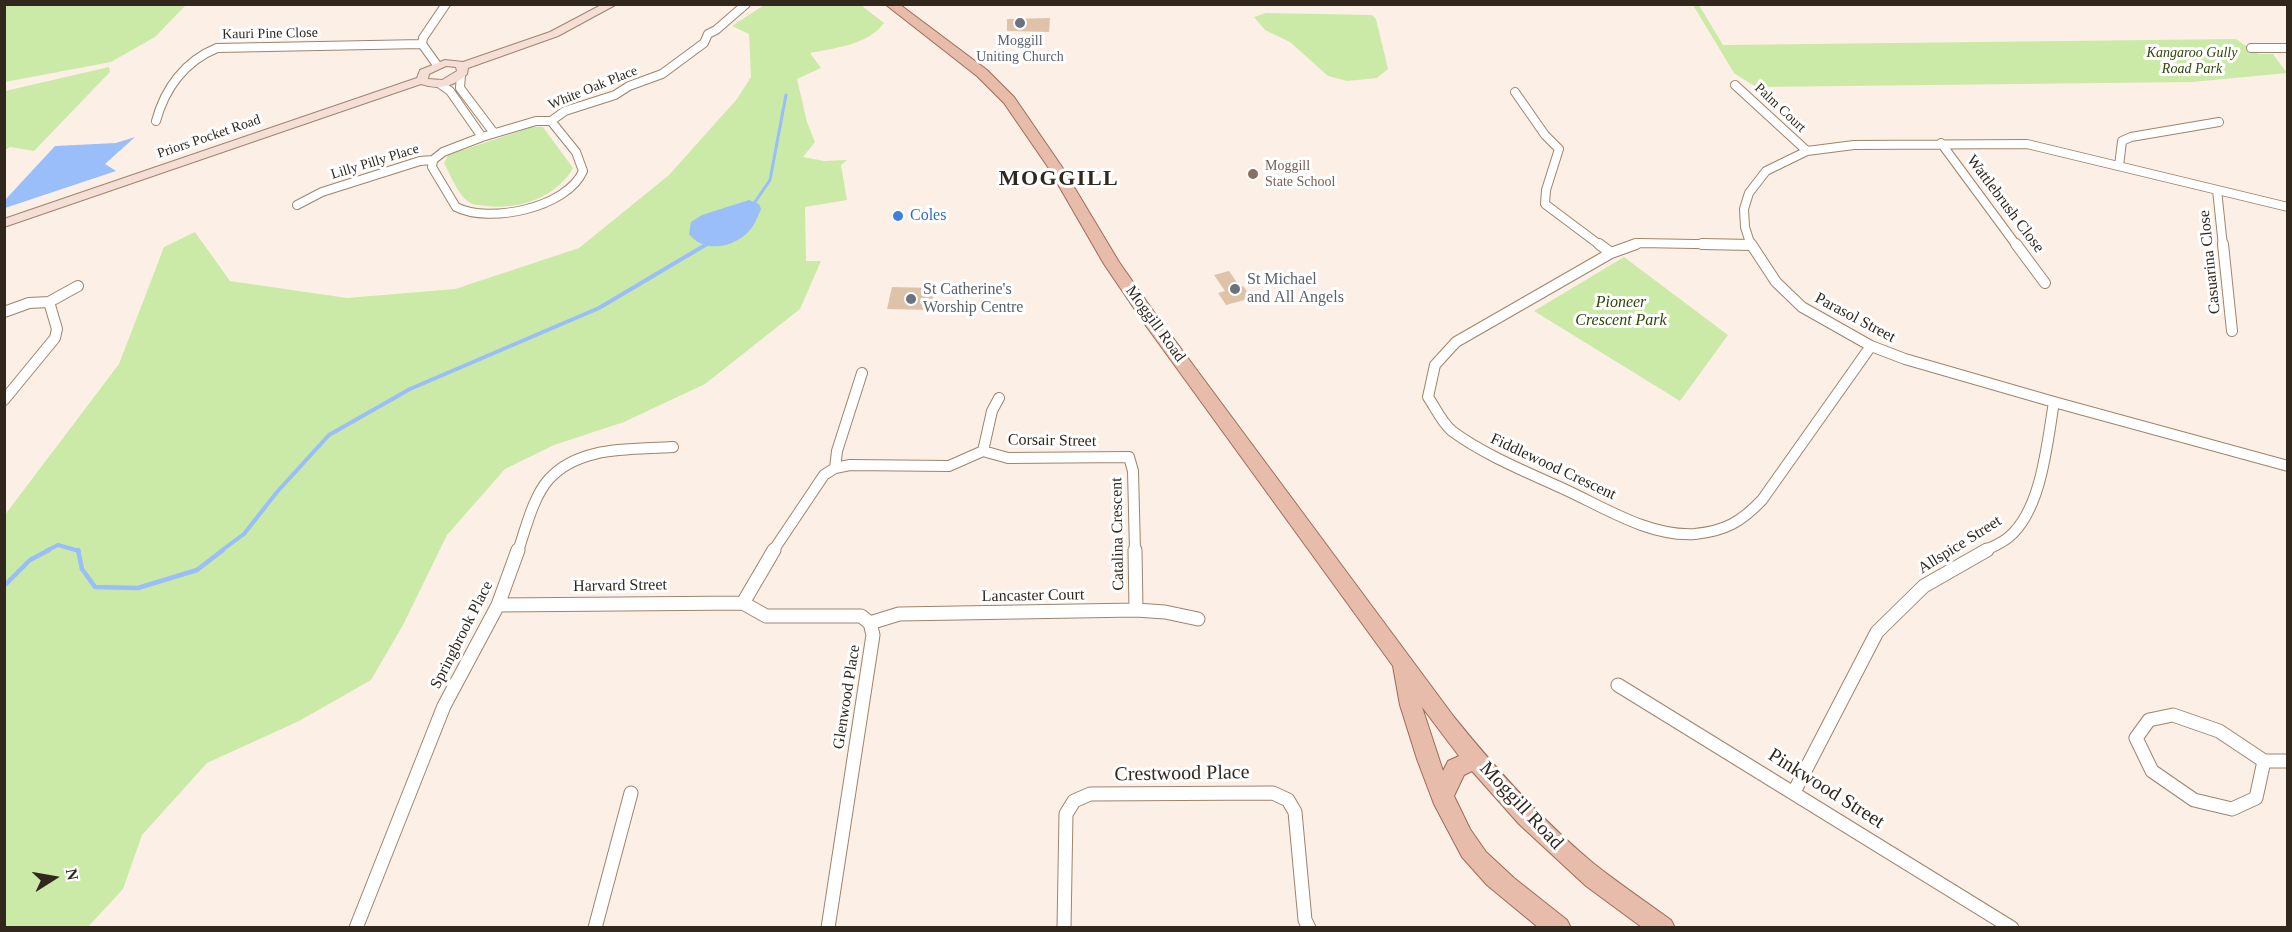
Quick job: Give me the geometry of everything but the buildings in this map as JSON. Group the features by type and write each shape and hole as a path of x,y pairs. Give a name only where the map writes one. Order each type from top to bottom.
{"main road":[{"name":"Moggill Road","path":"896,6 982,73 1009,100 1055,167 1112,264 1146,312 1376,625 1401,663 1500,789 1585,871 1663,927"},
{"name":"Moggill Road","path":"1401,663 1415,725 1442,797 1458,828 1478,860 1536,911 1559,927"},
{"path":"1442,797 1456,768 1476,758"}],"street":[{"path":"446,4 423,38 422,44 437,64 452,63 462,71"},
{"path":"422,80 440,84 450,82 462,71 554,34 612,4"},
{"name":"White Oak Place","path":"494,133 536,121 551,121 564,111 615,95 629,86 662,74 704,43 708,34 716,30 746,4"},
{"name":"Kauri Pine Close","path":"156,121 159,107 175,84 199,56 217,48 422,44"},
{"path":"2251,48 2288,48"},
{"name":"Priors Pocket Road","path":"4,223 422,80 424,72 437,64"},
{"path":"462,71 460,88 494,133"},
{"path":"440,84 450,91 482,137"},
{"name":"Palm Court","path":"1735,85 1807,151"},
{"path":"1515,92 1545,135 1559,149 1558,161 1543,191 1545,204 1611,253"},
{"path":"433,159 432,167 456,207 462,210 507,213 519,211 559,196 581,175 584,169 582,160 551,121"},
{"path":"2119,165 2122,141 2131,137 2219,122"},
{"name":"Lilly Pilly Place","path":"297,206 322,192 433,159 443,152 494,133"},
{"name":"Parasol Street","path":"2288,207 2027,144 1941,143 1854,145 1807,151 1766,171 1749,193 1744,209 1745,227 1751,245 1776,282 1802,307 1871,346 1905,359 2054,402 2288,466"},
{"name":"Wattlebrush Close","path":"1941,143 2045,283"},
{"name":"Casuarina Close","path":"2217,190 2232,331"},
{"name":"Fiddlewood Crescent","path":"1751,245 1639,243 1611,253 1455,342 1436,365 1428,397 1449,429 1494,457 1640,524 1666,532 1693,534 1721,530 1745,518 1762,500 1871,346"},
{"path":"4,312 29,303 49,302 78,286"},
{"path":"4,400 54,338 57,329 49,302"},
{"path":"743,603 758,574 816,485 824,475 835,468 837,451 861,373"},
{"path":"983,451 992,411 999,398"},
{"name":"Allspice Street","path":"1794,792 1876,632 1924,586 2009,537 2029,512 2043,466 2054,402"},
{"name":"Springbrook Place","path":"356,927 444,706 498,605 538,497 549,479 565,466 594,453 673,447"},
{"name":"Corsair Street","path":"835,468 850,465 949,466 983,451 1008,458 1129,458"},
{"name":"Catalina Crescent","path":"1129,458 1133,471 1136,610"},
{"name":"Harvard Street","path":"498,605 743,603"},
{"name":"Glenwood Place","path":"743,603 766,615 861,616 870,623 873,635 828,927"},
{"name":"Lancaster Court","path":"870,623 899,614 1136,610 1165,612 1198,620"},
{"name":"Pinkwood Street","path":"1618,685 2012,927"},
{"path":"2264,761 2256,798 2232,809 2194,800 2152,771 2136,738 2149,720 2172,715 2219,731 2264,761 2288,761"},
{"name":"Crestwood Place","path":"1064,927 1066,814 1074,801 1090,794 1273,792 1288,800 1294,812 1305,920 1309,927"},
{"path":"595,927 631,793"}],"green space":[{"path":"5,4 186,5 155,37 111,62 5,82"},
{"path":"764,5 861,5 884,23 860,41 810,53 821,68 797,79 807,122 815,142 803,157 824,161 847,160 841,165 847,200 805,207 806,261 821,261 800,309 705,384 624,422 554,445 505,469 447,535 403,625 371,680 299,721 207,763 142,835 123,889 88,927 5,927 4,516 119,364 164,247 195,232 230,281 347,298 455,289 579,248 669,175 737,99 751,77 749,34 732,26"},
{"name":"Kangaroo Gully Road Park","path":"1693,5 1699,5 1723,45 2236,39 2258,54 2273,54 2287,73 2192,82 1756,87 1734,73"},
{"path":"1266,13 1372,15 1376,19 1388,69 1377,78 1347,81 1328,76 1290,42 1265,30 1254,17"},
{"path":"109,67 110,72 34,151 10,147 5,150 5,91"},
{"path":"532,127 543,127 573,168 566,178 547,194 512,206 473,204 465,199 444,163 448,155"},
{"name":"Pioneer Crescent Park","path":"1624,257 1728,335 1680,401 1534,311"}],"water":[{"path":"135,137 105,164 116,171 5,208 5,200 55,146 116,143"},
{"path":"749,200 759,204 761,209 753,226 739,239 722,246 713,246 696,241 689,234 691,222 702,215"}],"waterway":[{"path":"753,205 770,180 786,95"},
{"path":"221,551 244,534 277,492 329,435 410,389 599,308 707,244 704,246"},
{"path":"46,551 58,545 78,551"},
{"path":"4,586 30,560 49,550"},
{"path":"78,551 82,569 95,587 138,588 197,570 223,550"}],"place":[{"name":"Moggill Uniting Church","path":"1020,23"},
{"name":"Moggill State School","path":"1253,174"},
{"name":"Coles","path":"898,216"},
{"name":"St Michael and All Angels","path":"1235,289"},
{"name":"St Catherine's Worship Centre","path":"911,299"}],"district":[{"name":"MOGGILL","path":"1059,179"}]}
